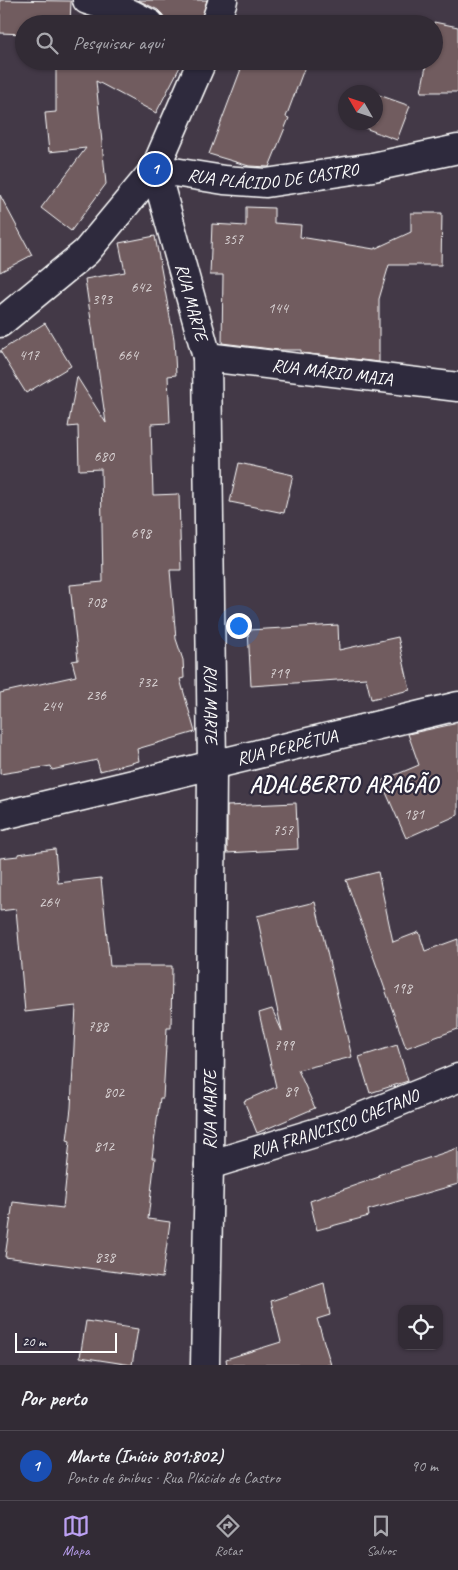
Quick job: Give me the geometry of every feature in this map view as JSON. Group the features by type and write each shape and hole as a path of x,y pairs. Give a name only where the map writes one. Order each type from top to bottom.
{"street":[{"path":"87,0 134,15"},
{"path":"218,15 223,0"},
{"path":"0,323 86,252 155,169 198,70"},
{"name":"RUA PLÁCIDO DE CASTRO","path":"155,169 224,180 266,183 373,167 458,149"},
{"name":"RUA MARTE","path":"155,169 207,357 212,767 209,1166 205,1365"},
{"name":"RUA MÁRIO MAIA","path":"207,357 458,387"},
{"name":"RUA PERPÉTUA","path":"0,816 212,767 458,706"},
{"name":"RUA FRANCISCO CAETANO","path":"209,1166 344,1124 458,1078"}],"building":[{"path":"0,0 71,1 70,15 15,15 15,34 0,33"},
{"path":"138,0 207,0 203,15 163,15 158,10"},
{"path":"443,24 458,27 458,92 421,92 425,70 443,70"},
{"path":"56,70 178,70 156,113 96,81 106,184 71,231 41,208 86,148 49,152 45,113 56,112"},
{"path":"241,70 304,70 286,117 289,118 269,167 249,166 209,154"},
{"path":"383,96 410,106 397,140 370,130 383,130"},
{"path":"0,195 32,255 0,272"},
{"path":"246,207 274,208 274,223 301,225 300,237 374,249 411,232 411,213 442,213 441,265 389,265 379,299 379,362 301,353 301,350 279,350 222,343 223,275 210,275 212,224 246,226"},
{"path":"155,236 174,339 176,375 168,376 170,423 151,424 153,495 179,494 181,570 170,570 176,639 183,660 184,678 180,679 195,732 137,749 139,761 100,771 97,760 52,770 51,766 0,774 0,693 76,676 72,661 78,660 70,585 103,582 101,469 79,470 78,426 68,427 77,377 106,423 85,279 125,272 119,243"},
{"path":"45,323 71,366 26,393 0,351"},
{"path":"239,463 293,475 284,513 230,502"},
{"path":"338,625 339,650 398,637 410,690 371,699 366,678 251,686 248,630"},
{"path":"458,723 458,815 406,838 381,781 419,765 408,734"},
{"path":"296,803 298,849 227,853 227,806"},
{"path":"55,849 58,883 101,878 110,966 172,966 171,1028 167,1028 163,1098 160,1098 152,1158 155,1158 148,1219 170,1222 162,1278 5,1257 13,1202 63,1208 70,1141 67,1140 71,1108 76,1006 25,1012 16,909 0,911 0,858"},
{"path":"378,872 393,942 419,932 425,951 458,939 458,1029 406,1048 346,880"},
{"path":"315,902 352,1057 298,1070 315,1108 257,1133 244,1101 276,1087 259,1013 272,1009 282,1031 257,916"},
{"path":"397,1045 408,1081 370,1093 359,1057"},
{"path":"458,1148 458,1184 368,1210 369,1216 317,1230 310,1201 379,1177 378,1175"},
{"path":"324,1283 330,1315 317,1319 331,1365 227,1365 226,1359 281,1342 271,1301"},
{"path":"86,1321 138,1329 132,1365 80,1357"}],"place":[{"name":"Marte (Início 801;802)","path":"155,169"}],"district":[{"name":"ADALBERTO ARAGÃO","path":"344,785"}]}
